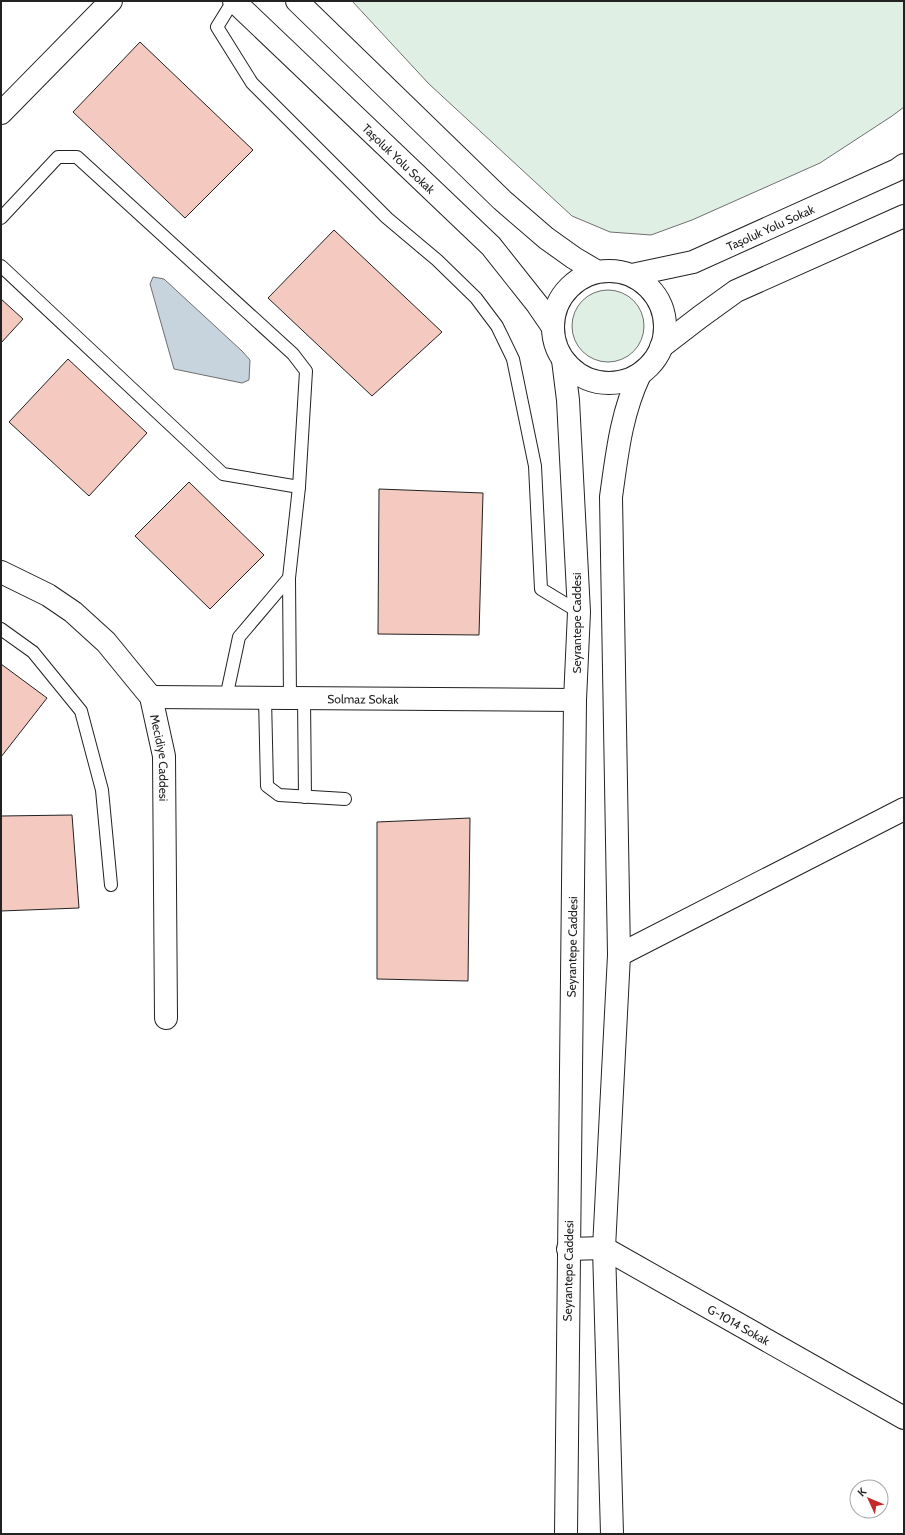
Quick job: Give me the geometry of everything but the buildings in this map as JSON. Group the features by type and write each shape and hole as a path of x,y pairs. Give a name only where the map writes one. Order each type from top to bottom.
{"main road":[{"path":"1,113 111,1"},
{"name":"Taşoluk Yolu Sokak","path":"234,1 491,246 537,304 552,326"},
{"path":"297,1 502,200 546,238 574,258 596,271"},
{"name":"Taşoluk Yolu Sokak","path":"632,275 693,262 897,170 904,165"},
{"path":"661,347 700,316 736,291 904,216"},
{"path":"615,270 632,275 646,284 658,297 664,313 665,331 661,347 653,363 640,374 624,382 607,384 601,383 590,380 575,372 563,360 555,345 552,326 555,308 564,291 578,278 596,271 615,270"},
{"name":"Seyrantepe Caddesi","path":"563,360 568,400 579,612 575,700 566,1534"},
{"path":"612,1534 604,1248 619,955 611,497 622,426 630,394 640,374"},
{"name":"Mecidiye Caddesi","path":"1,572 48,595 72,612 106,642 151,697 164,756 166,1018"},
{"name":"Solmaz Sokak","path":"151,697 575,700"},
{"path":"619,955 904,809"},
{"name":"G-1014 Sokak","path":"568,1248 604,1248 904,1418"}],"lane":[{"path":"234,1 217,27 252,83 387,218 437,260 476,298 497,326 513,359 535,466 541,589 579,612"},
{"path":"1,218 58,157 77,157 293,354 306,371 299,487 289,578 305,797"},
{"path":"1,266 223,474 299,487"},
{"path":"226,698 239,637 289,578"},
{"path":"1,629 33,652 81,710 102,790 111,885"},
{"path":"265,698 267,786 279,795 345,799"}],"green space":[{"path":"352,1 904,1 904,107 820,163 692,220 651,235 610,232 572,216 429,84"},
{"path":"608,290 628,296 638,306 644,326 638,346 628,356 608,362 588,356 578,346 572,326 578,306 588,296"}],"shaded area":[{"path":"153,277 164,279 242,351 250,360 249,380 242,383 174,369 150,284"}]}
